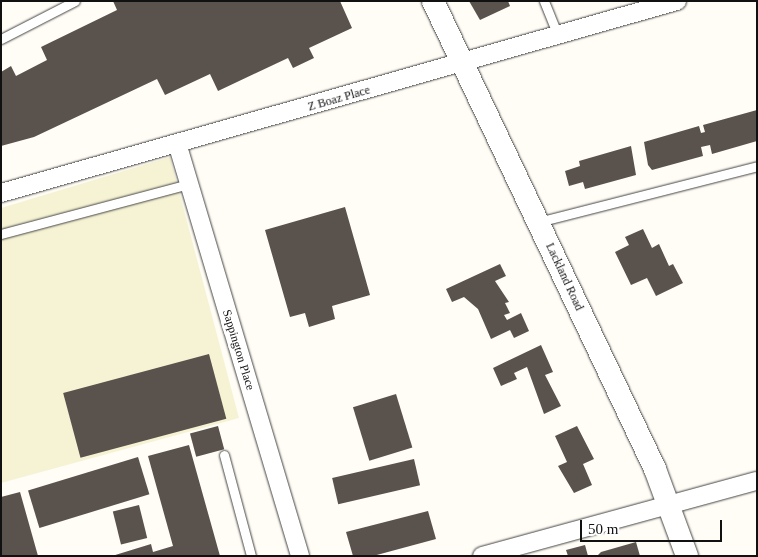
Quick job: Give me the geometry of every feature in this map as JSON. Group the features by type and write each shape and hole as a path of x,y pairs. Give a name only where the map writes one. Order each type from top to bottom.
{"street":[{"name":"Lackland Road","path":"433,1 464,63 670,505 687,556"},
{"name":"Z Boaz Place","path":"1,194 677,1"},
{"name":"Sappington Place","path":"176,143 300,556"},
{"path":"482,556 757,481"}],"lane":[{"path":"1,39 75,1"},
{"path":"544,1 558,36"},
{"path":"537,222 757,166"},
{"path":"1,234 189,184"},
{"path":"224,455 251,556"}],"shaded area":[{"path":"170,157 239,418 1,483 1,208"}],"building":[{"path":"113,1 340,1 352,28 309,48 314,58 293,68 288,58 218,91 210,74 165,95 157,79 34,137 1,146 1,72 11,66 16,76 47,60 41,47 117,10"},
{"path":"469,1 508,1 510,6 480,20"},
{"path":"757,110 757,141 712,154 710,145 701,147 703,156 652,170 648,165 644,142 699,126 701,133 705,132 703,125"},
{"path":"631,146 636,175 585,189 583,182 569,186 565,171 580,166 579,161"},
{"path":"345,207 370,295 332,306 335,319 309,327 305,313 290,317 265,230"},
{"path":"643,229 652,248 659,244 669,266 673,264 683,283 656,296 647,278 631,285 615,252 629,245 625,237"},
{"path":"500,264 506,276 495,281 509,302 505,303 510,313 504,315 507,320 521,313 529,331 514,338 510,330 491,339 478,309 464,297 452,302 446,289"},
{"path":"541,345 553,372 545,375 561,406 544,414 527,367 514,373 517,379 501,386 493,368"},
{"path":"209,354 226,419 80,458 63,393"},
{"path":"396,394 412,448 369,461 353,407"},
{"path":"218,426 224,449 196,457 190,434"},
{"path":"577,426 594,459 583,464 592,485 574,493 558,466 567,462 555,436"},
{"path":"189,445 220,556 112,556 151,544 153,552 173,546 148,456"},
{"path":"138,457 149,494 39,528 28,491"},
{"path":"414,459 420,485 338,504 332,478"},
{"path":"20,492 38,556 1,556 1,497"},
{"path":"139,505 147,538 121,545 113,512"},
{"path":"428,511 436,539 373,556 353,556 346,532"},
{"path":"636,542 640,556 597,556 601,552"},
{"path":"585,545 588,556 568,556 566,550"}]}
